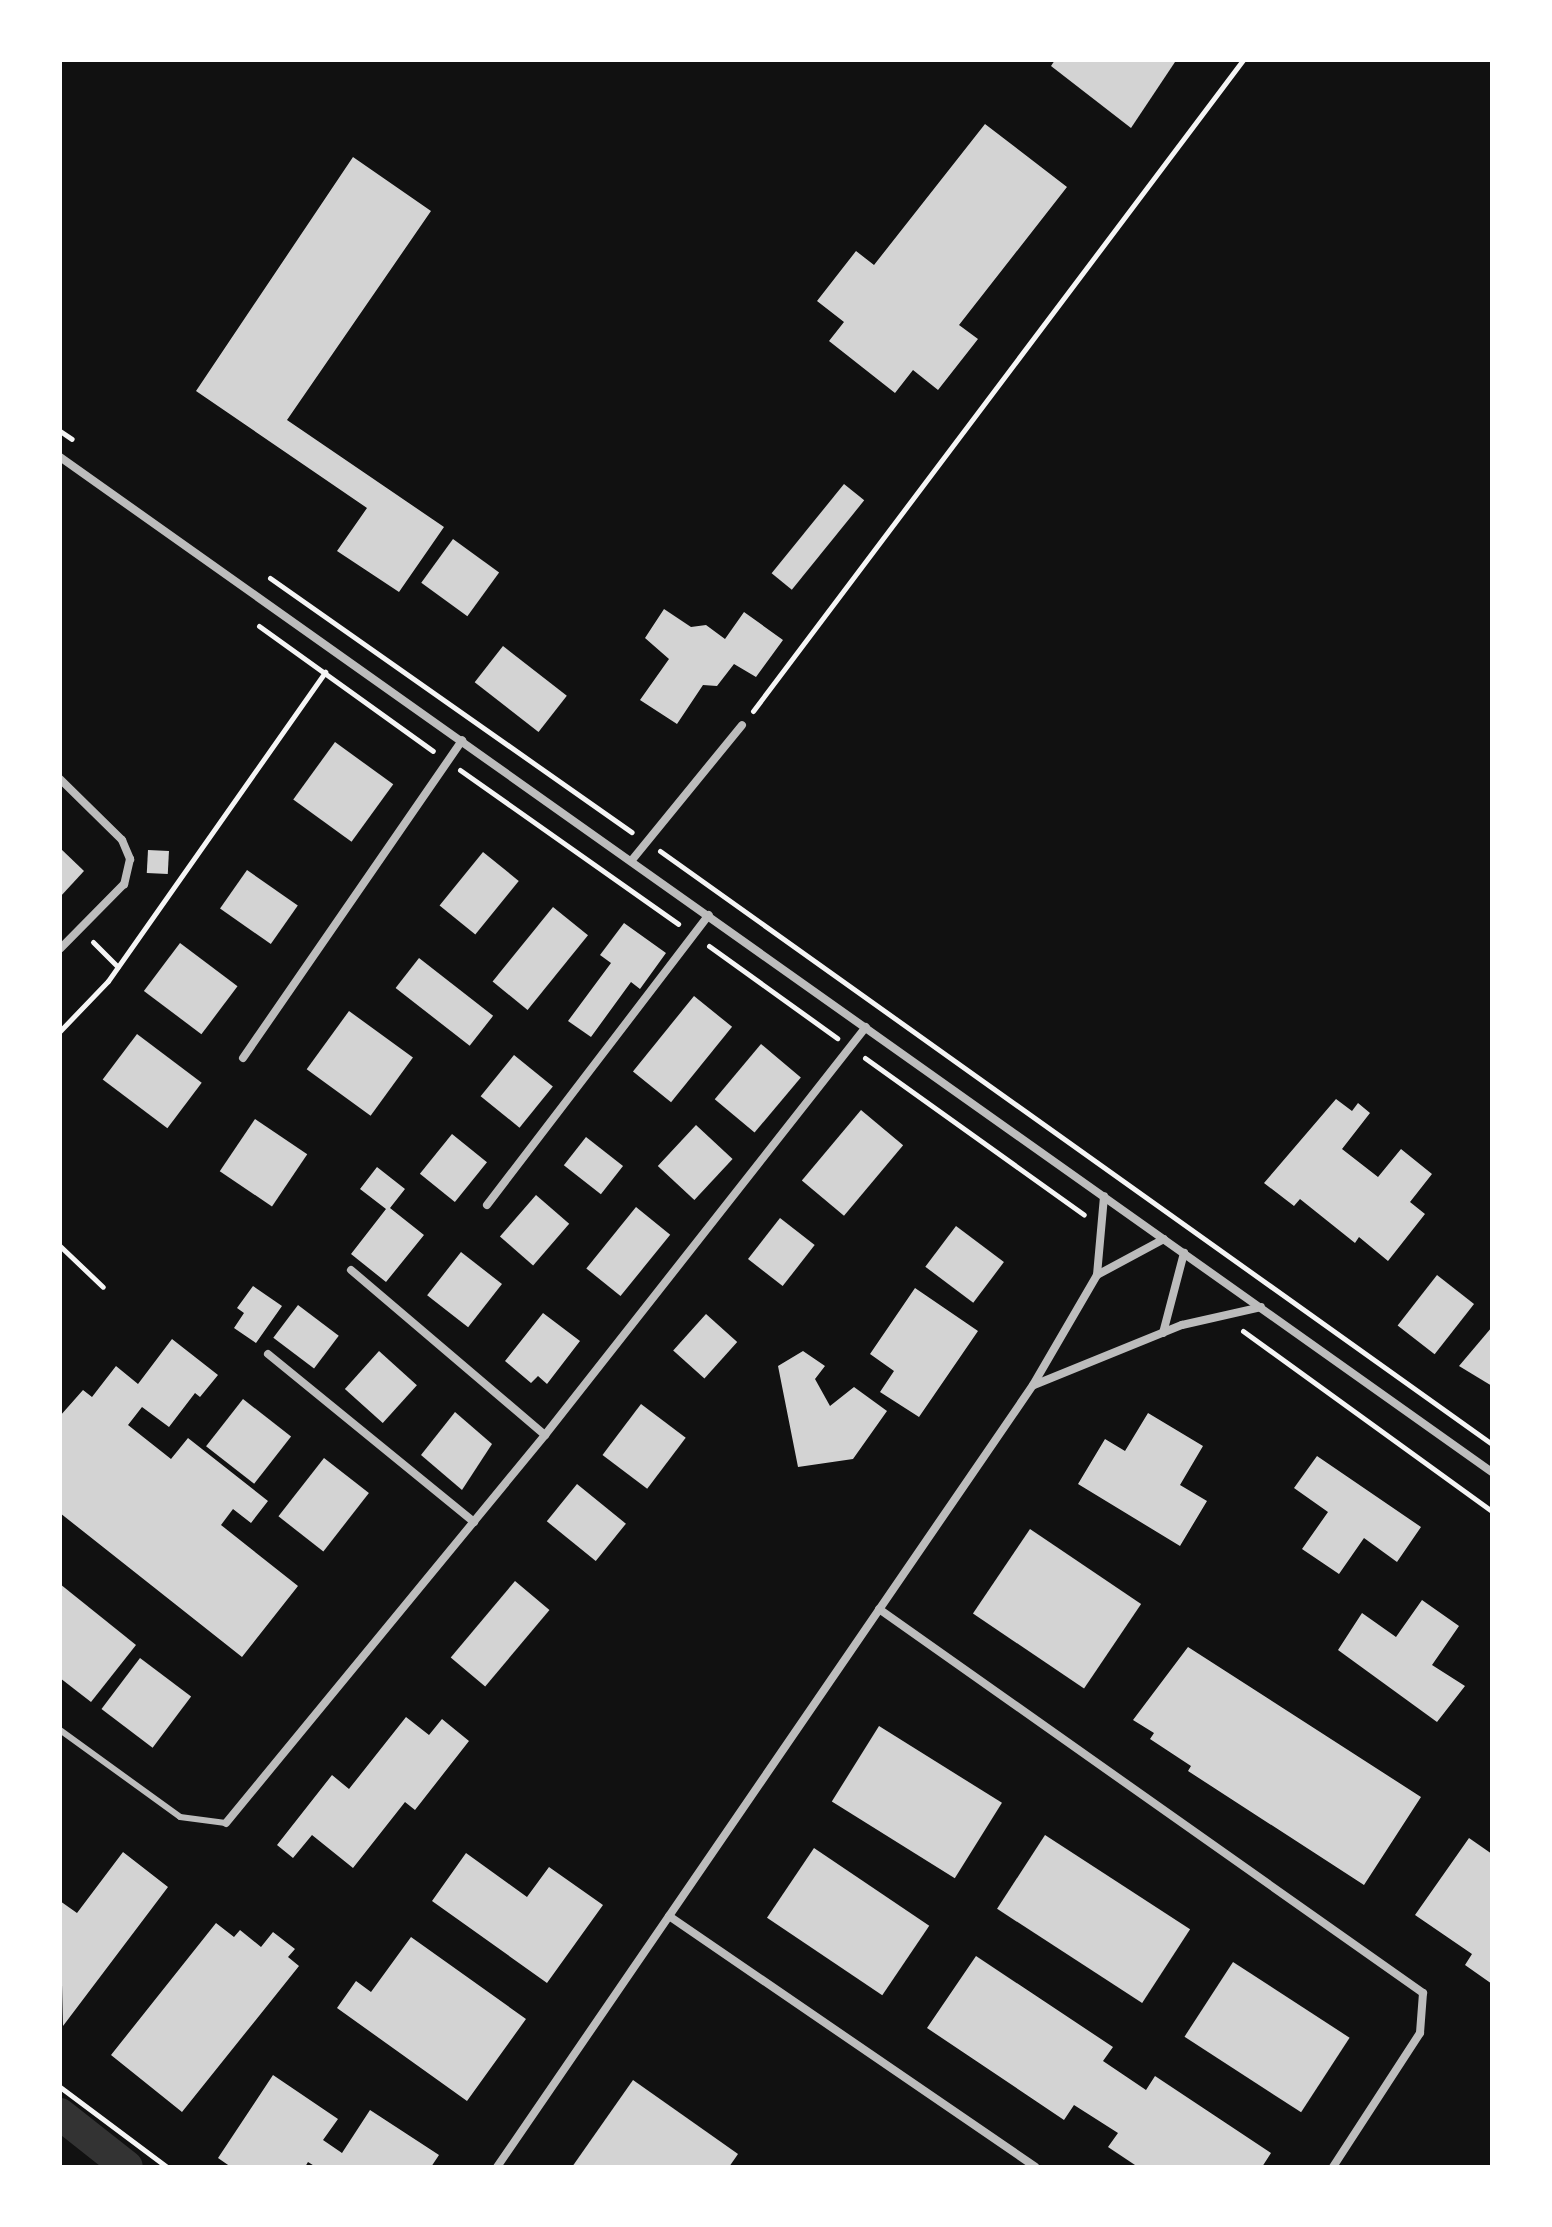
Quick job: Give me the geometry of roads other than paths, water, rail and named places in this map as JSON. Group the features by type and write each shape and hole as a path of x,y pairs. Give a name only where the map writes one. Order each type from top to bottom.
{"street":[{"path":"60,457 1492,1472"},
{"path":"632,860 742,725"},
{"path":"243,1058 462,740"},
{"path":"60,779 122,840 130,859 124,884 60,949"},
{"path":"487,1205 709,915"},
{"path":"226,1823 545,1435 866,1027"},
{"path":"497,2167 1033,1385 1097,1275 1104,1196"},
{"path":"1097,1275 1164,1239"},
{"path":"1163,1333 1184,1253"},
{"path":"351,1270 545,1435"},
{"path":"1033,1385 1163,1333 1261,1307"},
{"path":"268,1354 474,1522"},
{"path":"879,1609 1423,1993 1420,2033 1333,2167"},
{"path":"669,1916 1035,2167"}],"lane":[{"path":"60,1730 180,1817 226,1823"},
{"path":"60,1744 67,1735"}],"waterway":[{"path":"60,2114 127,2167"}]}
